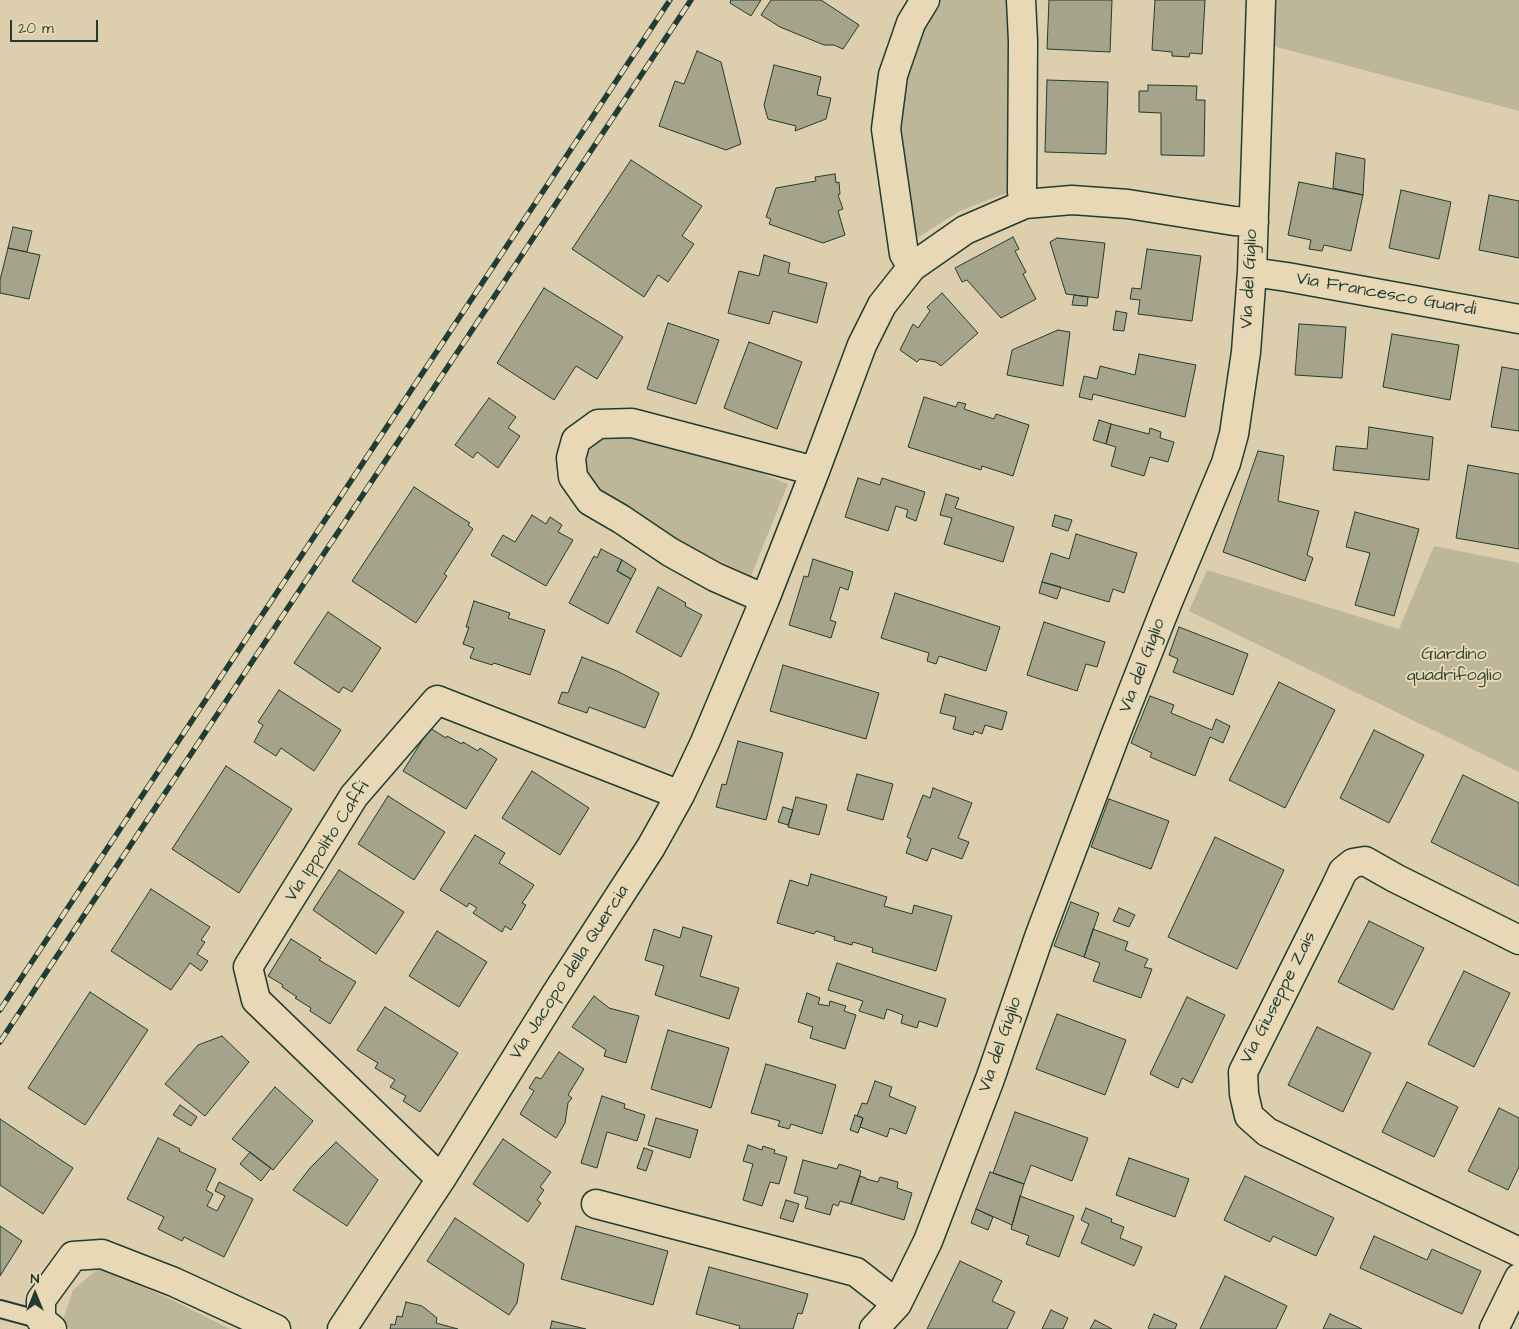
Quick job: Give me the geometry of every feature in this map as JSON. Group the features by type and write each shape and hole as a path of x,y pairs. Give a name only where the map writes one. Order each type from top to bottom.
{"street":[{"path":"912,267 904,254 886,129 894,75 911,23 925,0"},
{"path":"1021,0 1023,41 1022,192 1025,204"},
{"name":"Via del Giglio","path":"874,1329 896,1304 928,1241 990,1079 1042,927 1115,736 1170,596 1226,463 1234,434 1246,352 1252,272 1261,0"},
{"name":"Via Jacopo della Quercia","path":"342,1329 441,1179 556,994 651,847 680,795 705,742 765,599 862,345 882,305 912,267 965,230 1025,204 1072,200 1128,204 1234,221 1254,222"},
{"name":"Via Francesco Guardi","path":"1252,272 1519,319"},
{"path":"765,599 715,577 670,552 590,501 573,477 571,458 576,440 598,424 632,423 815,471"},
{"name":"Via Ippolito Caffi","path":"441,1179 256,1000 248,967 354,796 437,700 680,795"},
{"name":"Via Giuseppe Zais","path":"1519,940 1365,861 1353,863 1344,872 1336,886 1243,1072 1244,1094 1250,1116 1267,1132 1519,1252"},
{"path":"596,1204 856,1272 896,1304"},
{"path":"46,1325 41,1300 73,1256 102,1254 174,1282 276,1329"},
{"path":"1494,1329 1519,1278"}],"lane":[{"path":"0,1310 46,1325"}],"green space":[{"path":"939,0 1007,0 1011,42 1009,192 960,211 912,241 895,128 905,71 920,28"},
{"path":"1274,0 1519,0 1519,111 1273,46"},
{"path":"610,430 748,468 788,484 751,576 677,541 596,489 583,477 585,454 597,440"},
{"name":"Giardino quadrifoglio","path":"1434,546 1519,563 1519,772 1189,611 1207,570 1399,629"},
{"path":"99,1268 166,1297 230,1329 70,1329 62,1323 73,1290"}],"building":[{"path":"731,0 761,0 751,16 730,3"},
{"path":"771,0 821,0 859,25 843,49 834,45 824,45 780,27 761,15"},
{"path":"1049,0 1112,0 1110,52 1047,49"},
{"path":"1155,0 1205,0 1202,54 1190,53 1189,57 1172,56 1172,52 1152,50"},
{"path":"697,51 721,62 741,144 726,150 659,126 675,81 684,84"},
{"path":"774,65 821,77 817,95 831,98 826,119 795,131 796,126 768,119 764,105"},
{"path":"1047,80 1108,82 1106,154 1045,152"},
{"path":"1148,85 1197,86 1196,100 1205,100 1204,156 1161,155 1161,113 1139,112 1139,91 1148,91"},
{"path":"1336,153 1365,159 1363,195 1333,188"},
{"path":"631,160 702,206 682,236 694,244 668,282 658,275 644,297 572,249"},
{"path":"835,174 836,183 839,182 840,194 838,195 843,209 838,211 845,235 823,243 769,224 771,219 766,217 776,188 816,181 815,177"},
{"path":"1299,182 1363,195 1351,251 1324,245 1322,251 1309,249 1311,240 1288,235"},
{"path":"1401,190 1451,202 1439,259 1389,248"},
{"path":"1489,195 1519,201 1519,258 1479,250"},
{"path":"13,227 32,231 27,252 8,248"},
{"path":"1013,237 1019,249 1015,251 1026,272 1023,274 1036,299 1001,318 967,280 962,282 955,268"},
{"path":"1057,238 1105,243 1098,298 1066,294 1050,242"},
{"path":"8,248 40,255 29,299 0,293 0,280"},
{"path":"1147,249 1201,256 1192,321 1138,314 1140,300 1130,299 1132,288 1141,289"},
{"path":"764,255 790,263 788,273 827,283 817,323 773,311 769,324 728,313 739,271 759,276"},
{"path":"544,288 623,337 597,379 576,366 554,400 497,363"},
{"path":"942,293 978,333 941,366 936,362 920,359 917,362 900,350 913,324 918,328 930,311 927,307"},
{"path":"1074,295 1088,297 1087,306 1072,305"},
{"path":"1116,311 1127,313 1124,331 1113,330"},
{"path":"668,323 719,340 696,404 647,389"},
{"path":"1299,324 1346,327 1342,378 1295,375"},
{"path":"1058,330 1070,332 1063,386 1007,375 1012,350"},
{"path":"1392,334 1459,345 1450,400 1383,387"},
{"path":"749,342 802,362 777,429 724,408"},
{"path":"1139,354 1196,365 1185,417 1093,394 1092,400 1079,397 1084,376 1097,379 1100,366 1135,375"},
{"path":"1502,367 1519,370 1519,431 1491,427"},
{"path":"924,397 956,407 958,402 966,404 964,409 994,419 996,414 1029,425 1013,476 982,466 981,470 908,447"},
{"path":"489,398 516,417 508,428 520,436 498,468 477,452 473,458 455,445"},
{"path":"1099,420 1111,424 1106,444 1093,440"},
{"path":"1111,424 1149,434 1150,428 1161,432 1160,438 1174,442 1168,462 1150,457 1144,476 1111,466 1116,447 1106,444"},
{"path":"1369,427 1433,437 1429,480 1333,470 1336,446 1367,449"},
{"path":"1258,451 1284,456 1278,501 1319,511 1307,555 1313,558 1305,581 1223,552"},
{"path":"1468,465 1519,474 1519,549 1456,538"},
{"path":"858,478 880,485 882,478 925,492 916,521 906,517 908,510 896,506 888,531 845,517"},
{"path":"414,487 470,523 468,525 473,529 444,574 447,576 416,623 352,581"},
{"path":"946,494 959,498 955,508 1014,527 1003,562 944,544 952,518 940,515"},
{"path":"1355,512 1419,529 1394,616 1355,605 1370,553 1346,547"},
{"path":"532,515 546,524 550,517 562,525 558,532 573,540 546,586 491,555 503,535 515,542"},
{"path":"1055,515 1072,520 1068,531 1052,526"},
{"path":"1076,534 1137,553 1124,593 1113,589 1109,602 1042,582 1051,553 1069,559"},
{"path":"601,549 622,560 617,571 631,579 608,624 569,603 594,556 597,558"},
{"path":"813,559 853,572 848,590 840,587 830,620 836,622 831,638 789,625 804,576 808,577"},
{"path":"622,560 636,569 631,579 617,571"},
{"path":"1042,582 1061,587 1057,599 1039,593"},
{"path":"658,587 686,603 685,606 702,615 681,657 636,632"},
{"path":"895,593 1000,627 986,671 939,656 936,664 927,661 929,653 881,638"},
{"path":"474,601 510,613 508,618 545,630 530,675 494,663 492,665 470,658 474,648 463,644 469,627 466,627"},
{"path":"328,612 381,648 352,692 343,687 339,693 294,663"},
{"path":"1044,622 1105,642 1097,667 1086,664 1077,691 1027,675"},
{"path":"1179,627 1248,654 1233,695 1173,672 1178,659 1169,655"},
{"path":"582,657 617,671 659,693 645,728 589,707 587,713 558,703 562,692 568,693"},
{"path":"783,665 879,693 866,739 770,711"},
{"path":"1279,682 1335,710 1285,808 1229,780"},
{"path":"279,690 341,730 314,771 281,748 276,756 254,742 263,725 258,722"},
{"path":"945,694 1007,712 1002,730 985,725 982,734 974,731 973,735 953,729 956,717 940,713"},
{"path":"1150,696 1174,705 1171,713 1212,730 1216,719 1230,726 1223,743 1210,737 1195,776 1150,757 1152,753 1131,743"},
{"path":"430,728 446,738 447,736 462,744 463,742 478,751 480,748 497,759 466,809 403,771"},
{"path":"1374,730 1424,755 1389,823 1340,798"},
{"path":"738,741 783,753 766,820 716,807 722,784 726,785"},
{"path":"226,766 292,809 239,893 172,849"},
{"path":"532,771 589,808 560,855 502,818"},
{"path":"857,774 893,784 883,820 847,810"},
{"path":"1463,775 1519,803 1519,886 1431,842"},
{"path":"933,788 972,803 958,838 969,842 962,859 932,848 927,861 906,853 911,839 907,837 923,795 930,798"},
{"path":"388,796 445,832 414,880 358,844"},
{"path":"796,797 827,805 819,835 788,827"},
{"path":"1109,799 1169,821 1151,869 1091,847"},
{"path":"783,807 793,810 788,825 778,822"},
{"path":"475,835 505,853 499,863 534,885 522,903 526,905 511,930 505,926 502,932 473,913 477,908 469,903 467,907 440,890"},
{"path":"1215,837 1284,870 1237,969 1168,937"},
{"path":"339,870 404,912 376,954 313,910"},
{"path":"811,874 887,897 884,906 912,914 914,905 952,916 936,971 872,952 873,948 853,942 852,945 834,940 835,937 816,931 814,934 777,923 790,880 808,886"},
{"path":"151,889 210,927 201,940 205,942 197,954 208,961 201,971 190,963 171,990 111,951"},
{"path":"1071,902 1099,913 1084,957 1054,946"},
{"path":"1119,908 1135,915 1129,927 1113,921"},
{"path":"1369,921 1424,948 1393,1010 1338,982"},
{"path":"683,927 712,936 700,976 739,988 729,1019 655,995 664,966 645,960 654,929 680,938"},
{"path":"1093,929 1128,942 1125,950 1148,959 1144,967 1152,969 1141,998 1093,981 1100,963 1084,957"},
{"path":"437,931 487,962 459,1007 409,976"},
{"path":"291,939 321,958 319,960 356,982 330,1024 310,1011 311,1008 295,998 297,997 282,987 283,985 268,976"},
{"path":"837,963 946,999 937,1027 919,1021 917,1028 901,1023 903,1015 887,1009 884,1019 859,1011 863,1001 828,990"},
{"path":"1464,971 1510,993 1474,1067 1428,1044"},
{"path":"90,992 148,1030 85,1125 28,1088"},
{"path":"807,993 820,998 818,1004 829,1006 830,1001 846,1006 844,1011 856,1015 845,1049 810,1038 813,1027 798,1022"},
{"path":"594,996 609,1008 639,1016 626,1063 604,1056 606,1050 572,1027"},
{"path":"1187,997 1225,1015 1192,1083 1182,1078 1178,1088 1150,1074"},
{"path":"385,1007 458,1053 420,1112 403,1101 406,1096 390,1087 395,1080 375,1068 378,1063 357,1050"},
{"path":"1057,1014 1126,1040 1105,1095 1036,1069"},
{"path":"1317,1027 1371,1053 1343,1112 1288,1085"},
{"path":"668,1030 729,1048 711,1108 651,1089"},
{"path":"222,1036 249,1062 205,1116 165,1084 198,1045"},
{"path":"559,1052 584,1069 568,1095 572,1098 568,1103 565,1123 556,1138 520,1114 534,1091 529,1088 536,1077 541,1079"},
{"path":"766,1064 836,1085 822,1134 791,1124 789,1129 778,1126 780,1121 751,1113"},
{"path":"875,1081 892,1087 889,1096 916,1107 906,1134 890,1128 887,1137 860,1127 863,1118 857,1116 862,1103 867,1104"},
{"path":"1407,1082 1458,1107 1434,1157 1382,1132"},
{"path":"275,1087 313,1121 273,1170 232,1139"},
{"path":"602,1096 625,1104 624,1108 645,1115 637,1141 607,1132 597,1168 581,1163"},
{"path":"180,1105 197,1117 191,1126 173,1115"},
{"path":"1499,1108 1519,1118 1519,1167 1508,1190 1468,1171"},
{"path":"1015,1112 1088,1138 1072,1181 1031,1165 1024,1184 993,1173"},
{"path":"855,1115 863,1118 858,1133 850,1130"},
{"path":"656,1118 698,1130 690,1158 648,1145"},
{"path":"0,1119 73,1168 43,1214 0,1185"},
{"path":"158,1138 180,1149 179,1151 216,1169 206,1190 213,1194 207,1206 217,1211 225,1196 215,1191 219,1182 253,1199 224,1257 184,1237 182,1241 158,1229 164,1217 127,1199"},
{"path":"503,1139 551,1172 540,1187 544,1190 537,1200 541,1203 528,1222 473,1184"},
{"path":"336,1142 378,1180 347,1226 293,1190 310,1168"},
{"path":"748,1145 762,1150 763,1146 775,1150 774,1153 787,1157 779,1184 770,1182 762,1206 743,1200 753,1164 743,1161"},
{"path":"644,1148 653,1151 646,1171 637,1168"},
{"path":"250,1152 271,1168 261,1181 240,1164"},
{"path":"1129,1158 1189,1179 1175,1217 1116,1195"},
{"path":"803,1160 837,1169 839,1164 861,1171 851,1204 840,1201 838,1206 833,1204 830,1215 805,1208 808,1197 794,1193"},
{"path":"990,1172 1024,1184 1012,1225 976,1209"},
{"path":"860,1176 878,1182 880,1177 898,1182 897,1188 912,1193 904,1220 851,1204"},
{"path":"1245,1176 1334,1218 1316,1256 1273,1236 1270,1242 1224,1220"},
{"path":"1020,1196 1074,1216 1059,1257 1026,1244 1029,1236 1011,1229"},
{"path":"786,1200 799,1204 793,1222 780,1218"},
{"path":"1086,1208 1112,1219 1111,1222 1124,1227 1120,1238 1142,1247 1134,1266 1081,1243 1089,1224 1081,1220"},
{"path":"976,1209 993,1217 988,1230 971,1223"},
{"path":"455,1218 524,1264 517,1303 509,1315 427,1261"},
{"path":"0,1226 22,1241 0,1276"},
{"path":"576,1226 668,1251 653,1305 561,1279"},
{"path":"1374,1236 1427,1260 1432,1249 1481,1271 1462,1314 1360,1268"},
{"path":"960,1261 1002,1281 992,1301 1015,1312 1007,1329 927,1329"},
{"path":"709,1267 808,1294 802,1314 798,1313 793,1329 739,1329 740,1326 696,1314"},
{"path":"1225,1276 1287,1306 1276,1329 1200,1329"},
{"path":"406,1302 422,1306 437,1318 436,1323 458,1329 390,1329 391,1324 395,1325 397,1316 402,1317"},
{"path":"1051,1310 1068,1318 1063,1329 1042,1329"},
{"path":"1154,1314 1177,1324 1175,1329 1148,1328"},
{"path":"1330,1314 1362,1329 1323,1329"},
{"path":"1095,1320 1112,1329 1090,1329"},
{"path":"552,1321 586,1329 550,1329"}],"railway":[{"path":"0,1010 670,0"},
{"path":"0,1042 691,0"}]}
